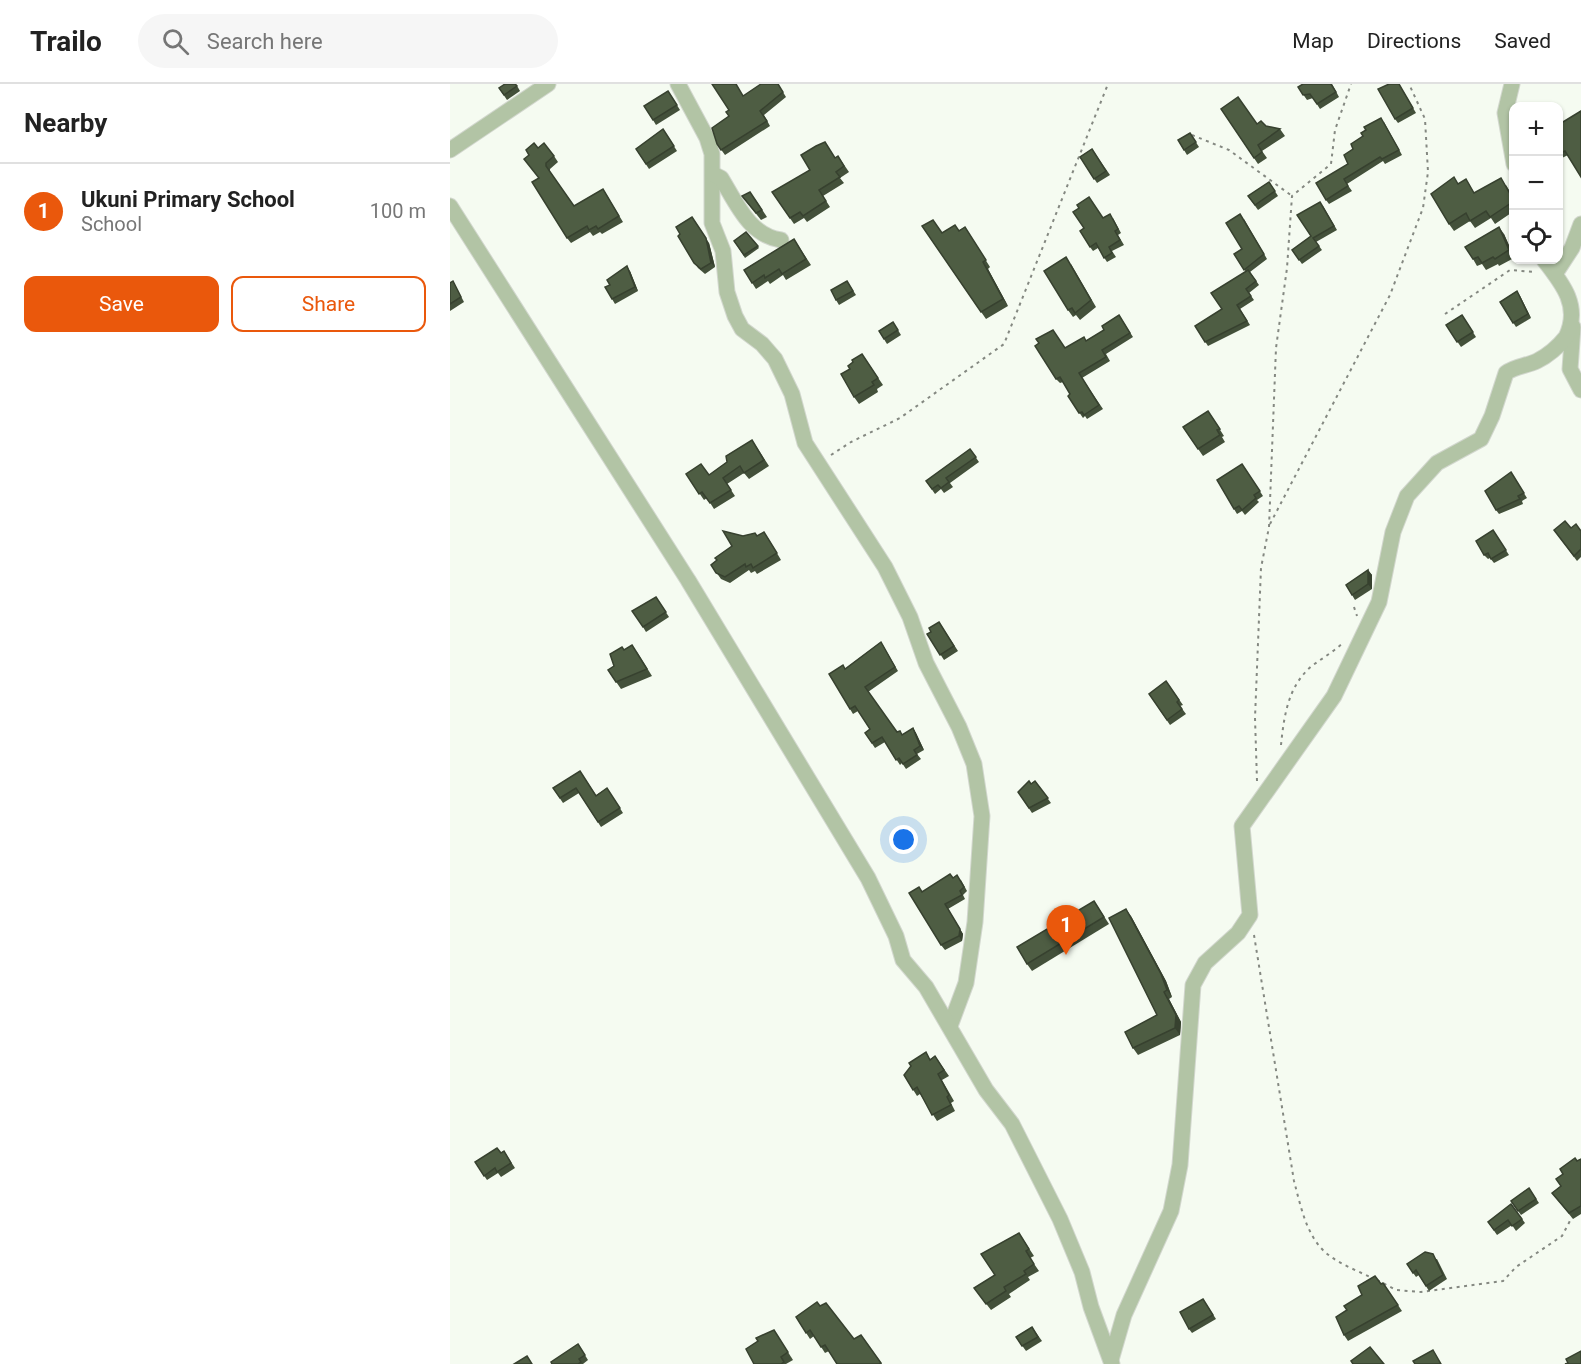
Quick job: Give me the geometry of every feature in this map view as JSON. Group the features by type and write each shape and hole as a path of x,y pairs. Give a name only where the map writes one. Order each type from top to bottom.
{"street":[{"path":"450,150 527,89 548,84"},
{"path":"678,84 707,138 712,154 712,223 723,251 730,304 742,329 762,344 775,359 792,393 804,443 885,567 910,617 926,663 959,727 974,764 981,816 975,922 966,983 950,1026"},
{"path":"1512,84 1505,113 1513,156"},
{"path":"712,174 721,178 755,230 764,236 781,240"},
{"path":"450,206 688,580 868,878 896,936 903,960 926,987 986,1090 1012,1124 1060,1219 1082,1272 1090,1306 1111,1362"},
{"path":"1556,274 1572,248 1581,224"},
{"path":"1111,1362 1124,1315 1171,1211 1180,1165 1192,985 1205,963 1238,933 1250,915 1241,838 1245,818 1329,707 1379,602 1393,532 1407,496 1437,464 1481,439 1492,416 1506,373 1554,351 1573,327 1576,320 1576,305 1547,264"},
{"path":"1573,327 1570,369 1581,390"}],"path":[{"path":"817,464 850,442 900,418 1004,344 1108,84"},
{"path":"1257,803 1261,568 1269,527 1276,348 1287,268 1292,196 1331,164 1335,130 1351,84"},
{"path":"1269,527 1390,295 1424,208 1428,172 1425,119 1409,84"},
{"path":"1192,135 1229,150 1292,196"},
{"path":"1445,314 1510,270 1556,274"},
{"path":"1354,607 1359,622"},
{"path":"1278,775 1284,715 1292,693 1305,673 1347,638"},
{"path":"1250,915 1294,1181 1304,1216 1322,1249 1331,1257 1396,1290 1421,1293 1506,1279 1516,1266 1562,1236 1576,1215"}],"building":[{"path":"505,84 517,86 504,95 499,88"},
{"path":"712,84 736,84 743,96 761,84 778,84 783,92 760,111 767,121 721,150 712,128 729,116 726,112 729,110"},
{"path":"1303,84 1331,84 1336,92 1317,104 1310,94 1303,95 1298,87"},
{"path":"1389,84 1399,84 1413,108 1395,119 1378,89"},
{"path":"668,91 677,105 653,120 644,106"},
{"path":"1238,97 1257,124 1261,121 1266,126 1280,129 1258,145 1262,152 1254,158 1221,109"},
{"path":"1581,111 1581,177 1565,151 1563,152 1563,122"},
{"path":"1381,118 1399,150 1382,159 1380,157 1344,179 1348,186 1326,200 1316,183 1348,164 1344,155 1353,149 1351,144 1363,136 1361,133 1366,130 1364,127"},
{"path":"663,129 674,146 646,164 636,149"},
{"path":"1190,133 1196,142 1184,150 1178,140"},
{"path":"825,142 835,158 838,156 844,166 836,172 840,177 819,190 826,201 803,216 800,212 790,218 772,192 810,170 801,155"},
{"path":"534,143 538,148 544,143 554,156 546,163 546,166 574,206 603,189 619,216 598,229 596,226 589,230 587,226 567,238 532,182 539,178 524,159 529,155 526,150"},
{"path":"1092,149 1106,171 1094,179 1080,157"},
{"path":"1454,177 1458,184 1466,179 1474,193 1501,178 1509,192 1509,204 1490,217 1486,211 1470,221 1466,213 1449,224 1431,194"},
{"path":"1269,182 1275,191 1255,205 1248,196"},
{"path":"750,192 762,210 756,213 742,196"},
{"path":"1089,197 1103,218 1110,214 1118,229 1115,231 1120,240 1109,247 1112,253 1104,258 1096,243 1090,247 1080,231 1084,228 1073,212 1079,208 1077,205"},
{"path":"1320,202 1334,226 1313,238 1319,246 1299,260 1292,250 1311,236 1297,215"},
{"path":"1240,214 1264,254 1244,270 1234,254 1242,249 1226,223"},
{"path":"692,217 706,238 711,263 701,269 694,263 678,236 680,234 676,227"},
{"path":"933,220 942,233 955,225 959,231 965,227 986,260 983,262 1003,299 981,312 922,226"},
{"path":"1499,227 1509,250 1495,259 1493,257 1482,263 1478,257 1473,259 1465,247"},
{"path":"746,232 758,246 744,255 734,241"},
{"path":"794,239 806,259 782,274 779,269 752,283 744,270"},
{"path":"1066,257 1091,300 1075,313 1072,308 1068,310 1044,271"},
{"path":"627,266 635,287 612,299 605,287 610,285 607,280"},
{"path":"1248,270 1256,281 1246,289 1251,296 1237,305 1247,321 1205,342 1195,326 1222,309 1211,293"},
{"path":"453,281 461,297 450,304 450,283"},
{"path":"847,281 853,291 836,300 831,290"},
{"path":"1517,291 1528,314 1513,323 1500,302"},
{"path":"1119,315 1130,333 1102,350 1106,357 1079,373 1099,405 1084,415 1082,412 1079,413 1060,377 1056,379 1035,346 1039,343 1036,339 1053,330 1065,348 1084,337 1086,341 1104,330 1102,326"},
{"path":"1462,315 1473,332 1457,342 1446,325"},
{"path":"893,322 898,330 884,339 879,331"},
{"path":"862,354 878,378 872,382 874,385 854,397 841,374 850,369 848,366 853,362 852,360"},
{"path":"1208,411 1220,429 1217,430 1220,435 1198,449 1183,427"},
{"path":"752,440 764,460 744,473 740,466 723,478 731,490 710,503 702,492 699,494 686,474 701,464 709,475 727,462 726,456"},
{"path":"970,449 976,457 946,478 949,482 941,488 938,485 932,489 926,481"},
{"path":"1242,464 1260,491 1254,495 1256,498 1242,510 1239,506 1234,509 1217,480"},
{"path":"1511,472 1524,493 1518,496 1520,499 1496,510 1485,491"},
{"path":"1565,521 1571,528 1576,524 1581,531 1581,549 1574,556 1554,530"},
{"path":"1493,530 1506,550 1491,559 1488,553 1484,555 1476,541"},
{"path":"723,531 743,536 755,533 757,536 764,532 777,553 753,568 751,564 746,567 745,564 725,577 716,573 711,565 717,560 715,558 732,546"},
{"path":"1368,570 1368,584 1352,595 1346,585"},
{"path":"656,597 666,612 643,627 632,611"},
{"path":"939,622 954,646 940,655 927,634 931,632 929,628"},
{"path":"881,642 895,667 865,687 897,732 900,731 902,735 913,728 920,746 914,750 917,755 903,764 899,758 896,760 882,737 872,743 865,733 870,729 855,706 850,709 829,674 843,665 845,669"},
{"path":"632,645 647,669 616,682 608,670 614,666 610,654 622,647 624,650"},
{"path":"1166,681 1179,700 1177,702 1182,709 1167,720 1149,694"},
{"path":"580,771 596,796 607,788 620,808 598,822 576,788 560,798 553,788"},
{"path":"1029,781 1031,784 1035,781 1048,798 1029,808 1018,792"},
{"path":"950,874 953,878 957,875 964,887 960,891 962,895 945,904 960,929 959,936 941,945 909,893 919,887 922,892"},
{"path":"1094,901 1104,917 1027,964 1017,947"},
{"path":"1126,909 1161,974 1167,990 1164,992 1176,1015 1175,1028 1133,1048 1125,1032 1157,1015 1109,918"},
{"path":"926,1052 930,1060 935,1056 944,1070 938,1074 949,1095 947,1097 951,1105 932,1115 917,1087 913,1090 904,1075 911,1066 909,1063"},
{"path":"497,1148 501,1153 504,1151 511,1163 497,1172 495,1168 484,1176 475,1162"},
{"path":"1575,1158 1577,1161 1581,1159 1581,1206 1569,1213 1552,1193 1561,1186 1556,1179 1563,1174 1560,1169"},
{"path":"1529,1188 1536,1199 1518,1211 1511,1201"},
{"path":"1511,1204 1522,1219 1512,1226 1508,1220 1494,1230 1488,1222"},
{"path":"1019,1233 1029,1249 1026,1251 1034,1264 1024,1271 1026,1274 1004,1287 1006,1291 986,1304 974,1288 995,1275 981,1254"},
{"path":"1425,1252 1433,1254 1443,1275 1426,1286 1416,1270 1413,1273 1407,1264"},
{"path":"1375,1276 1381,1284 1383,1283 1398,1305 1344,1335 1336,1317 1347,1310 1344,1306 1362,1295 1358,1286"},
{"path":"1203,1299 1213,1315 1189,1329 1180,1312"},
{"path":"817,1302 820,1306 826,1303 854,1339 861,1335 881,1363 837,1364 825,1345 821,1347 810,1330 806,1333 796,1317"},
{"path":"1032,1327 1038,1337 1022,1346 1016,1337"},
{"path":"774,1330 788,1352 781,1357 784,1362 754,1364 746,1349 758,1341 756,1338"},
{"path":"578,1344 585,1355 579,1359 581,1362 552,1364 551,1362"},
{"path":"1370,1347 1384,1364 1353,1364 1351,1361"},
{"path":"1433,1350 1441,1364 1415,1364 1413,1361"},
{"path":"1581,1351 1581,1364 1565,1364 1568,1363 1566,1359"},
{"path":"527,1356 532,1364 514,1364"}],"place":[{"name":"Ukuni Primary School","path":"1066,955"}]}
